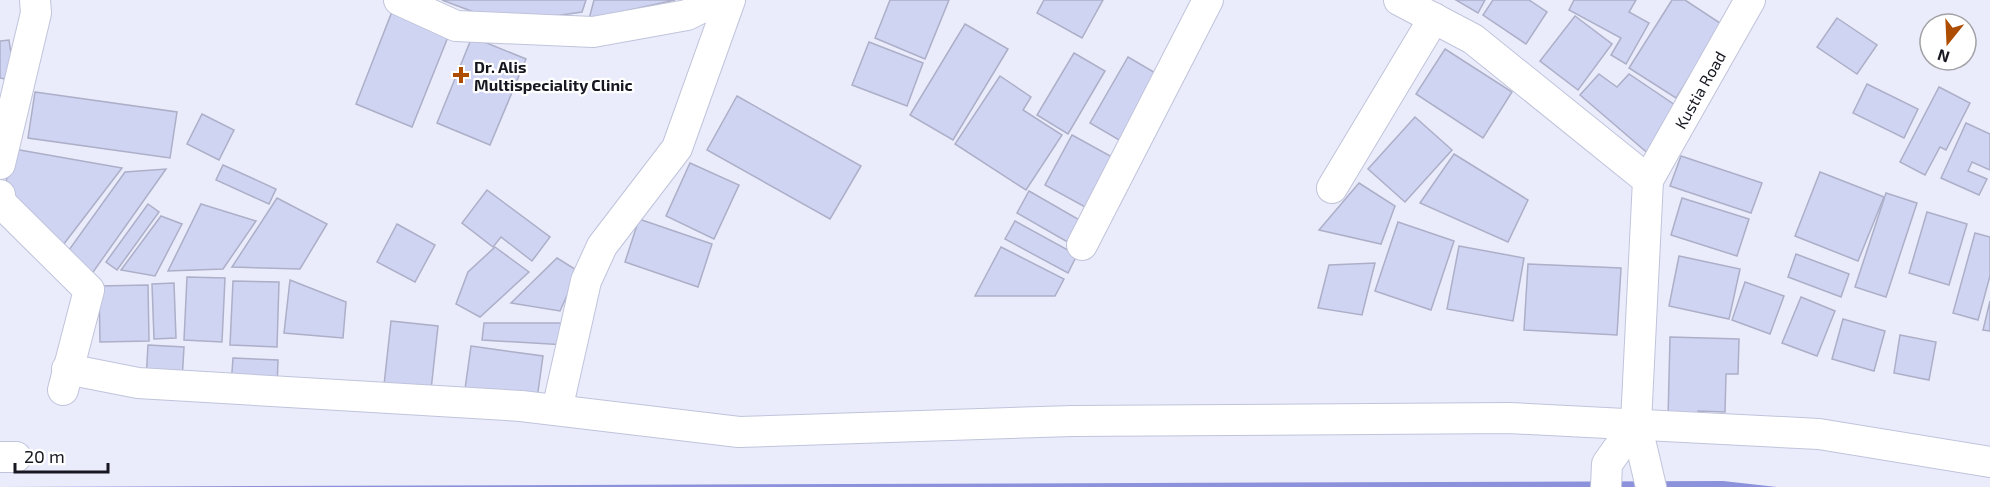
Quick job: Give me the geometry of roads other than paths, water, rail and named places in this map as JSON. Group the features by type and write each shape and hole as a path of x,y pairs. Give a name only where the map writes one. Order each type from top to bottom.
{"street":[{"path":"0,164 36,14 35,0"},
{"path":"399,0 456,26 593,32 717,0"},
{"path":"557,410 586,281 602,246 677,148 730,0"},
{"path":"1082,245 1208,0"},
{"path":"1399,0 1473,39 1648,180 1636,423 1651,485"},
{"name":"Kustia Road","path":"1648,180 1750,0"},
{"path":"1332,188 1434,18"},
{"path":"0,195 0,203 89,290 65,380 372,396 557,410 740,432 1096,421 1509,418 1636,423 1819,434 1990,462"},
{"path":"1607,475 1636,423"}],"water":[{"path":"1723,481 1777,487 0,487"}],"place":[{"name":"Dr. Alis Multispeciality Clinic","path":"461,75"}]}
